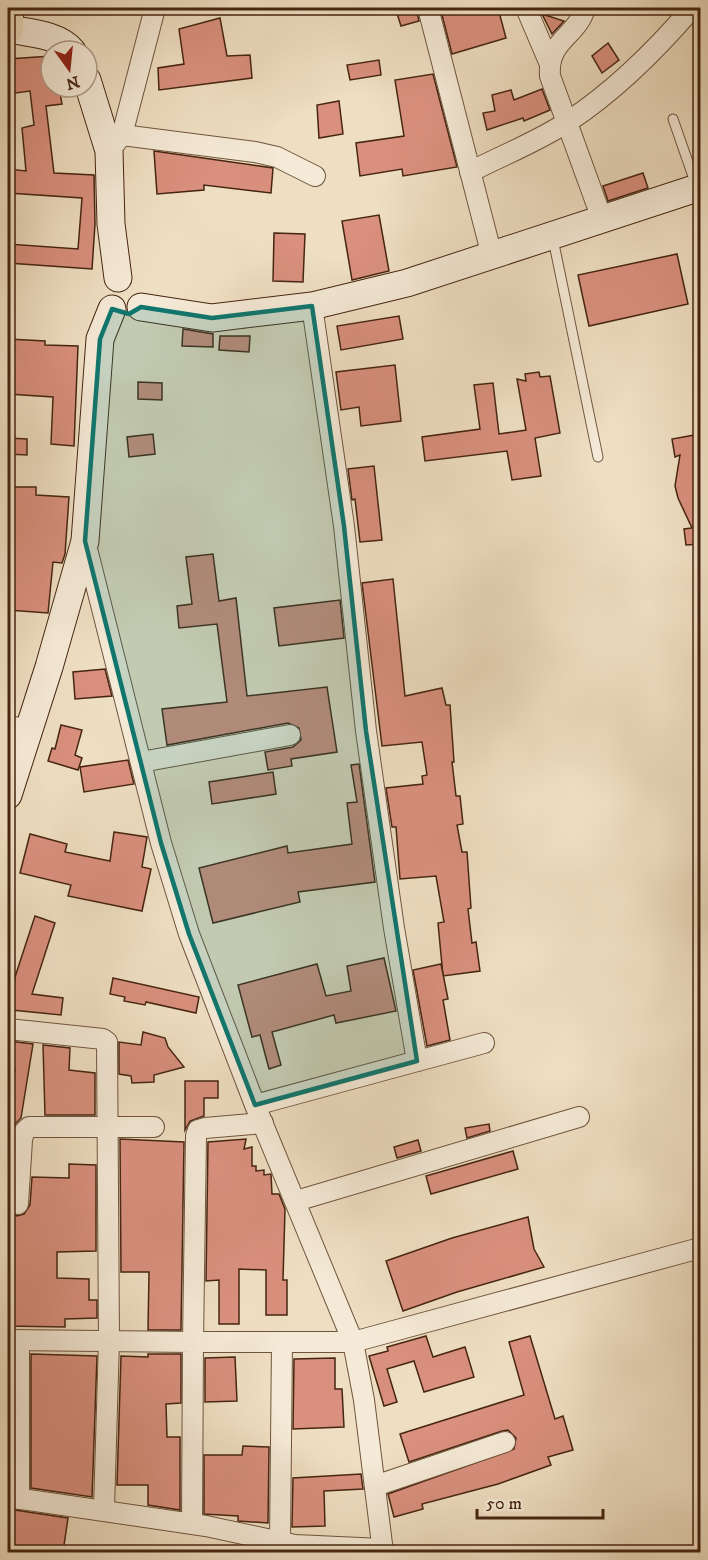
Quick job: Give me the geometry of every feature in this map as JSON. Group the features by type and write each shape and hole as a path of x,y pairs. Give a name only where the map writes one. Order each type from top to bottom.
{"main road":[{"path":"8,22 54,39"},
{"path":"8,795 18,728 85,542 100,339 112,309 107,293 118,278 111,224 116,143 96,99"},
{"path":"141,307 212,318 312,306 407,283 698,187"},
{"path":"112,309 129,314 141,307 145,297 141,285 131,277 118,278"}],"street":[{"path":"155,8 116,143 255,152 276,157 315,176"},
{"path":"428,8 492,256"},
{"path":"526,8 549,62 550,76 602,219"},
{"path":"549,62 555,48 574,27 585,8"},
{"path":"470,172 567,122 627,76 692,8"},
{"path":"312,306 344,526 366,731 394,928 417,1061"},
{"path":"85,542 161,843 189,934 255,1105 353,1342 383,1551 322,1548 280,1542 192,1523 13,1498 13,1341 353,1342 700,1248"},
{"path":"141,762 290,735"},
{"path":"8,1029 103,1039 107,1042 109,1340 104,1509"},
{"path":"255,1105 483,1043"},
{"path":"296,1201 579,1117"},
{"path":"192,1523 196,1136 198,1130 205,1128 263,1123"},
{"path":"18,1204 22,1140 24,1132 29,1127 154,1126"},
{"path":"280,1542 282,1342"},
{"path":"375,1486 505,1443"}],"lane":[{"path":"673,119 698,187"},
{"path":"553,236 598,457"}],"highlighted area":[{"path":"312,306 344,526 366,731 417,1061 255,1105 189,934 161,843 85,541 100,339 112,309 129,314 141,307 212,318"}],"building":[{"path":"416,8 419,21 401,26 396,10"},
{"path":"466,8 498,8 506,38 452,54 442,15"},
{"path":"542,14 564,21 552,34"},
{"path":"220,18 227,56 250,55 252,78 159,90 158,68 184,64 179,29"},
{"path":"608,43 619,60 602,73 592,56"},
{"path":"39,57 39,99 61,99 62,104 46,106 54,173 94,175 95,224 92,269 8,263 8,244 78,249 82,198 8,193 8,169 26,171 22,128 34,125 30,91 8,94 8,59"},
{"path":"379,60 381,75 350,80 347,65"},
{"path":"433,74 457,167 403,176 402,169 360,176 356,143 404,136 395,80"},
{"path":"542,89 550,110 524,121 523,118 487,130 483,113 495,111 492,95 511,90 514,100"},
{"path":"339,101 343,134 319,138 317,105"},
{"path":"154,151 273,168 271,193 204,185 204,190 157,194"},
{"path":"643,173 648,188 608,201 603,186"},
{"path":"379,215 389,271 352,280 342,221"},
{"path":"274,233 305,234 303,282 273,281"},
{"path":"677,254 688,304 589,326 578,275"},
{"path":"399,316 403,339 341,350 337,326"},
{"path":"183,329 213,334 213,347 182,346"},
{"path":"220,336 250,336 249,352 219,350"},
{"path":"8,339 45,341 45,345 78,346 74,446 51,444 53,397 8,394"},
{"path":"395,365 401,421 361,426 359,407 341,410 336,372"},
{"path":"539,372 540,377 550,376 560,433 535,438 541,476 512,480 507,451 425,461 422,437 480,429 474,385 493,383 499,434 526,430 517,379 526,381 525,374"},
{"path":"138,382 162,383 162,400 138,399"},
{"path":"153,434 155,454 129,457 127,437"},
{"path":"700,434 700,544 686,545 684,529 692,528 675,486 680,455 675,457 672,439"},
{"path":"8,438 27,439 27,455 8,454"},
{"path":"374,466 382,540 360,542 355,499 352,500 348,469"},
{"path":"8,487 36,487 36,495 69,497 65,554 62,563 53,562 48,613 8,610"},
{"path":"213,554 219,601 236,598 247,696 327,687 337,752 291,759 292,766 268,770 265,752 293,747 301,740 299,728 288,723 167,745 162,709 227,702 217,624 179,628 177,606 192,604 186,557"},
{"path":"393,579 405,696 442,688 446,705 450,705 454,762 452,762 456,796 460,796 463,824 457,825 462,852 467,852 471,908 468,909 472,943 476,942 480,971 443,976 438,923 444,922 436,876 400,879 396,827 392,827 386,788 423,784 422,776 427,775 422,742 382,746 362,583"},
{"path":"340,600 344,638 279,646 274,608"},
{"path":"105,669 112,696 75,699 73,672"},
{"path":"61,725 82,730 75,755 82,758 78,770 48,761 52,748 55,749"},
{"path":"128,760 134,784 84,792 80,767"},
{"path":"359,764 375,882 298,892 300,902 213,923 199,868 287,846 288,853 352,844 347,803 357,802 351,765"},
{"path":"273,772 276,794 212,804 209,782"},
{"path":"114,832 147,837 142,867 151,869 142,911 68,896 71,885 20,873 30,834 67,844 65,852 110,861"},
{"path":"35,916 55,923 32,994 63,998 61,1015 12,1010 15,977"},
{"path":"384,958 396,1011 336,1023 334,1015 272,1032 281,1065 269,1069 260,1035 252,1037 238,985 317,964 326,996 351,991 347,966"},
{"path":"441,964 448,999 443,1000 450,1040 427,1046 413,970"},
{"path":"113,978 199,997 196,1013 146,1002 145,1005 124,1001 125,997 110,994"},
{"path":"143,1032 165,1038 168,1047 184,1067 154,1075 154,1082 132,1083 131,1076 119,1074 119,1042 141,1045"},
{"path":"8,1041 33,1044 21,1118 15,1124 8,1123 15,1069 8,1069"},
{"path":"43,1045 70,1048 69,1070 95,1073 95,1115 45,1115"},
{"path":"185,1081 218,1081 218,1098 204,1098 204,1116 190,1121 185,1130"},
{"path":"489,1124 490,1131 467,1138 465,1128"},
{"path":"120,1139 184,1142 181,1330 148,1330 149,1272 121,1272"},
{"path":"246,1139 244,1149 252,1147 252,1166 256,1166 256,1171 264,1170 264,1175 271,1174 272,1194 279,1194 285,1209 283,1280 287,1280 287,1315 266,1315 266,1270 239,1269 239,1324 219,1324 219,1280 206,1281 208,1142"},
{"path":"418,1140 421,1151 397,1158 394,1147"},
{"path":"513,1151 518,1169 431,1194 426,1176"},
{"path":"69,1164 96,1165 96,1251 57,1252 57,1278 89,1279 89,1300 97,1300 97,1318 65,1319 65,1327 8,1326 8,1210 17,1216 24,1214 30,1205 32,1177 69,1178"},
{"path":"528,1217 534,1249 544,1267 457,1292 403,1311 386,1261 452,1238"},
{"path":"426,1336 433,1357 465,1347 474,1377 424,1392 414,1361 387,1369 397,1402 384,1406 369,1356 388,1351 387,1347"},
{"path":"530,1336 555,1419 563,1416 573,1450 548,1457 551,1465 498,1484 422,1504 423,1509 394,1517 388,1494 514,1449 516,1438 508,1430 409,1462 400,1434 524,1395 509,1342"},
{"path":"31,1354 97,1356 92,1497 31,1488"},
{"path":"148,1354 181,1354 181,1403 166,1404 167,1437 180,1437 180,1510 148,1505 148,1485 117,1485 121,1356 148,1357"},
{"path":"235,1357 237,1401 205,1402 205,1358"},
{"path":"335,1358 335,1389 342,1389 344,1427 293,1429 294,1359"},
{"path":"243,1446 269,1447 268,1523 238,1521 238,1516 204,1514 204,1455 242,1455"},
{"path":"361,1474 363,1489 324,1491 325,1526 292,1527 293,1478"},
{"path":"8,1509 68,1518 63,1552 8,1552"}]}
